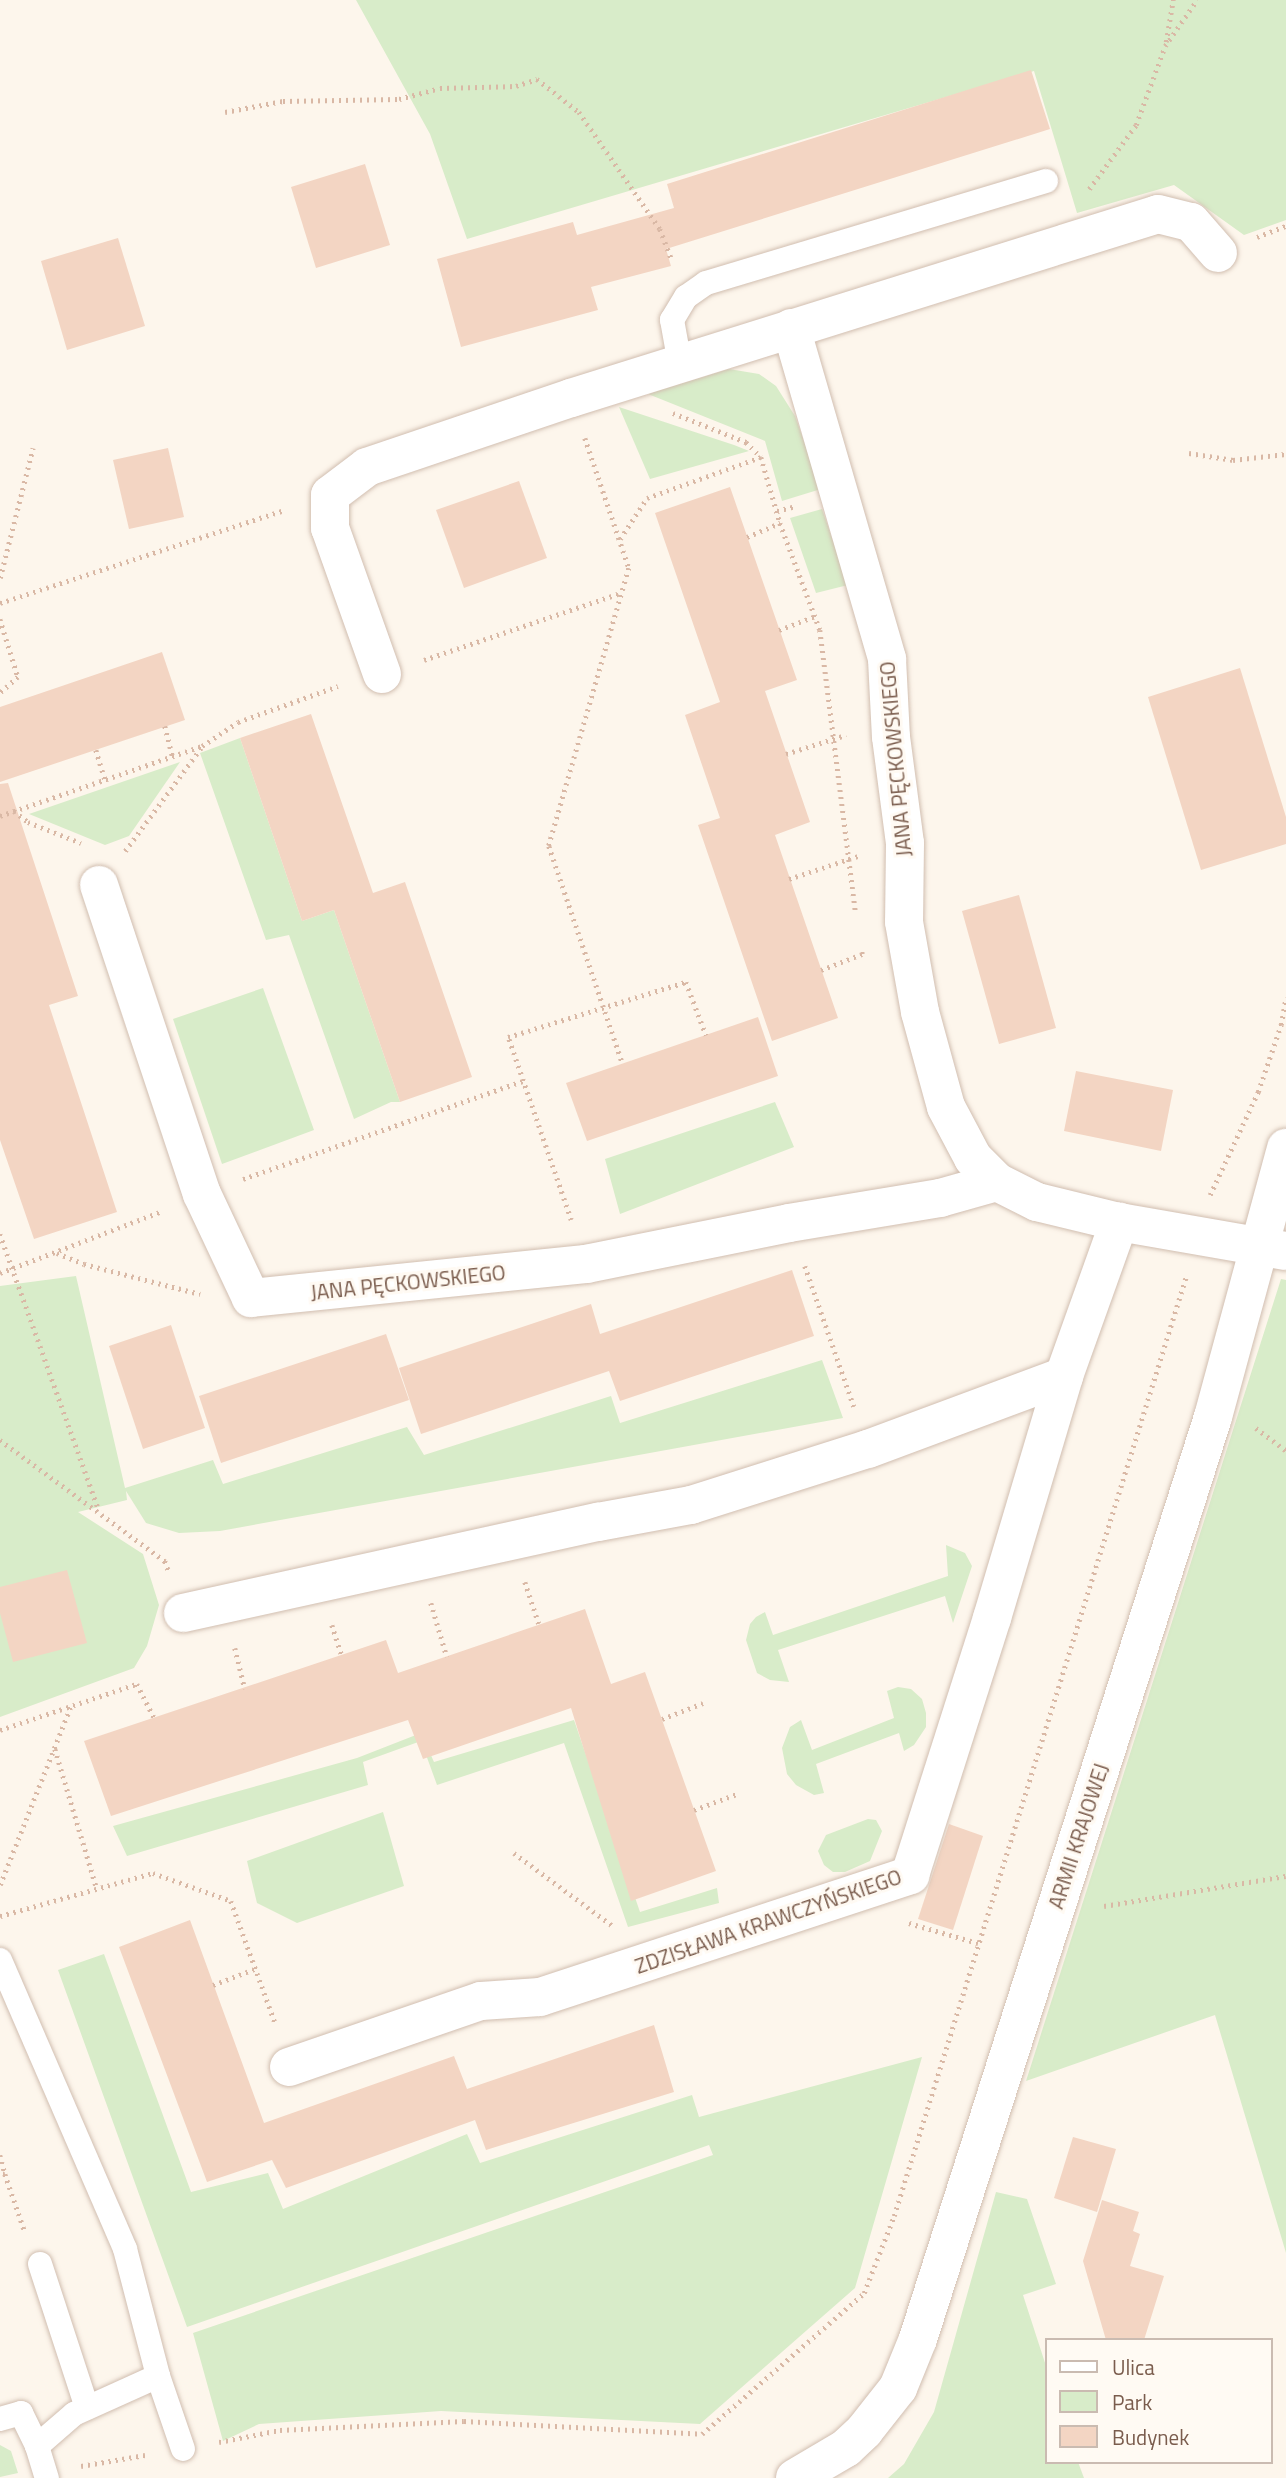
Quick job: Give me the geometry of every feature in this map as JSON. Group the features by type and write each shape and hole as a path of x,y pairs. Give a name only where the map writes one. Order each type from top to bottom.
{"street":[{"path":"382,674 330,528 330,495 367,467 571,398 1158,214 1191,222 1218,253"},
{"name":"JANA PĘCKOWSKIEGO","path":"791,328 887,659 891,737 905,843 904,922 920,1012 946,1107 973,1158 996,1182 1037,1202 1119,1222 1272,1248"},
{"path":"99,885 202,1194 251,1298"},
{"name":"ARMII KRAJOWEJ","path":"795,2478 846,2448 864,2431 898,2388 918,2339 1213,1417 1272,1248 1286,1148"},
{"name":"JANA PĘCKOWSKIEGO","path":"251,1298 586,1264 789,1223 940,1198 996,1182"},
{"name":"ZDZISŁAWA KRAWCZYŃSKIEGO","path":"289,2067 481,2001 540,1997 910,1875 988,1630 1064,1376 1119,1222"},
{"path":"183,1613 598,1522 691,1505 868,1449 1064,1376"}],"lane":[{"path":"680,364 672,320 686,297 706,283 1046,181"},
{"path":"0,1959 125,2249 158,2376 183,2449"},
{"path":"40,2264 87,2408"},
{"path":"37,2446 74,2414 158,2376"},
{"path":"0,2419 21,2413 37,2446 47,2478"}],"path":[{"path":"1042,252 1136,125 1165,46 1173,0"},
{"path":"1165,46 1197,0"},
{"path":"225,112 283,101 399,99 440,88 516,86 537,79 579,112 660,229 686,297"},
{"path":"571,398 629,568 549,846 623,1064"},
{"path":"671,412 746,442 761,457 780,523 820,630 858,927"},
{"path":"0,578 33,448"},
{"path":"1189,453 1233,460 1286,454"},
{"path":"620,539 648,498 761,457"},
{"path":"0,604 330,495"},
{"path":"747,537 780,523"},
{"path":"0,816 106,782 202,746 239,722 356,680 382,674 622,593"},
{"path":"779,629 815,616"},
{"path":"0,620 18,677 0,693"},
{"path":"165,726 173,757"},
{"path":"786,754 834,738"},
{"path":"99,885 202,746"},
{"path":"96,750 106,782"},
{"path":"14,811 28,822 84,844 99,885"},
{"path":"789,879 849,858"},
{"path":"821,970 862,954 860,940"},
{"path":"586,1264 508,1037 686,982 706,1035"},
{"path":"0,1273 202,1194 523,1081"},
{"path":"789,1223 855,1411"},
{"path":"0,1234 99,1511"},
{"path":"56,1253 84,1264 213,1298 251,1298"},
{"path":"0,1440 165,1561 183,1613"},
{"path":"523,1574 539,1624"},
{"path":"428,1595 447,1657"},
{"path":"329,1618 342,1657"},
{"path":"232,1639 245,1689"},
{"path":"0,1730 138,1684 154,1718"},
{"path":"662,1719 703,1703"},
{"path":"0,1885 71,1706"},
{"path":"55,1748 97,1889"},
{"path":"694,1810 737,1794"},
{"path":"514,1853 636,1943 662,1955"},
{"path":"0,1916 153,1873 231,1901 257,1968 289,2067"},
{"path":"1096,1907 1286,1876"},
{"path":"905,1922 978,1942"},
{"path":"214,1984 257,1968"},
{"path":"0,2155 2,2175 25,2233"}],"green space":[{"path":"356,0 1286,0 1286,220 1244,235 1174,185 1077,213 1034,71 467,239 430,134"},
{"path":"729,369 759,374 776,386 795,416 821,489 782,501 765,441 648,394"},
{"path":"619,407 734,445 749,451 650,479"},
{"path":"822,509 848,585 816,593 790,518"},
{"path":"240,738 302,921 334,910 400,1102 391,1102 354,1119 289,935 266,940 200,753"},
{"path":"180,762 129,836 105,845 29,814"},
{"path":"263,988 314,1130 222,1164 173,1019"},
{"path":"775,1102 794,1147 620,1214 605,1159"},
{"path":"76,1276 125,1488 213,1460 223,1484 407,1427 424,1455 611,1396 620,1423 822,1360 843,1418 220,1531 179,1533 146,1523 126,1491 127,1500 78,1512 143,1554 159,1605 147,1646 134,1668 0,1717 0,1286"},
{"path":"1281,1279 1286,1280 1286,2253 1215,2015 1026,2081"},
{"path":"946,1545 965,1553 972,1566 953,1623 945,1596 778,1650 789,1682 770,1680 757,1673 746,1640 750,1624 756,1617 765,1612 773,1635 948,1576"},
{"path":"898,1687 911,1689 922,1699 926,1713 926,1727 914,1745 904,1751 899,1733 816,1764 824,1793 814,1795 796,1785 787,1774 782,1748 790,1727 801,1720 812,1750 894,1718 887,1691"},
{"path":"574,1720 640,1912 717,1888 719,1903 628,1927 564,1743 437,1785 421,1741 363,1762 368,1785 127,1856 113,1826 357,1758 421,1733 434,1762"},
{"path":"383,1812 404,1886 297,1923 257,1903 247,1861"},
{"path":"868,1819 876,1820 882,1831 870,1861 845,1872 833,1872 824,1865 818,1851 826,1835"},
{"path":"104,1954 191,2192 268,2173 283,2209 467,2134 480,2163 692,2095 699,2117 922,2057 855,2288 700,2424 441,2411 259,2424 223,2441 193,2333 713,2155 709,2145 187,2327 58,1970"},
{"path":"996,2192 1027,2199 1056,2284 1023,2295 1044,2360 1044,2464 1079,2464 1084,2478 888,2478 904,2464 934,2412"},
{"path":"0,2445 11,2451 18,2473 0,2477"}],"building":[{"path":"1031,70 1050,129 666,249 671,266 591,287 598,310 461,347 437,259 573,222 577,235 674,208 667,184"},
{"path":"365,164 390,245 316,268 291,187"},
{"path":"118,238 145,326 67,350 41,261"},
{"path":"168,448 184,517 129,529 113,460"},
{"path":"519,481 547,558 464,588 436,510"},
{"path":"730,487 797,680 765,691 810,822 775,835 838,1018 772,1041 698,825 720,818 685,715 720,702 655,513"},
{"path":"162,652 185,720 0,782 0,707"},
{"path":"1240,668 1286,817 1286,844 1201,870 1148,697"},
{"path":"311,714 373,893 405,882 472,1077 400,1102 334,910 302,921 240,738"},
{"path":"8,783 78,996 49,1005 117,1212 34,1239 0,1140 0,784"},
{"path":"1019,895 1056,1028 999,1044 962,911"},
{"path":"758,1017 778,1076 587,1141 566,1083"},
{"path":"1076,1071 1173,1090 1161,1151 1064,1131"},
{"path":"792,1270 814,1336 620,1401 609,1371 421,1434 399,1368 591,1304 600,1334"},
{"path":"171,1325 205,1428 143,1449 109,1346"},
{"path":"386,1334 409,1400 221,1463 199,1396"},
{"path":"67,1570 87,1643 13,1662 0,1613 0,1587"},
{"path":"585,1609 611,1684 645,1672 716,1871 631,1901 571,1708 423,1759 408,1720 111,1816 84,1741 386,1640 398,1673"},
{"path":"949,1824 983,1836 953,1930 918,1919"},
{"path":"190,1920 264,2123 454,2056 467,2089 654,2025 674,2092 486,2150 475,2120 286,2188 272,2160 207,2182 119,1947"},
{"path":"1073,2137 1116,2149 1097,2212 1054,2198"},
{"path":"1102,2200 1139,2212 1133,2231 1140,2234 1130,2266 1164,2276 1145,2338 1105,2338 1083,2261"}]}
